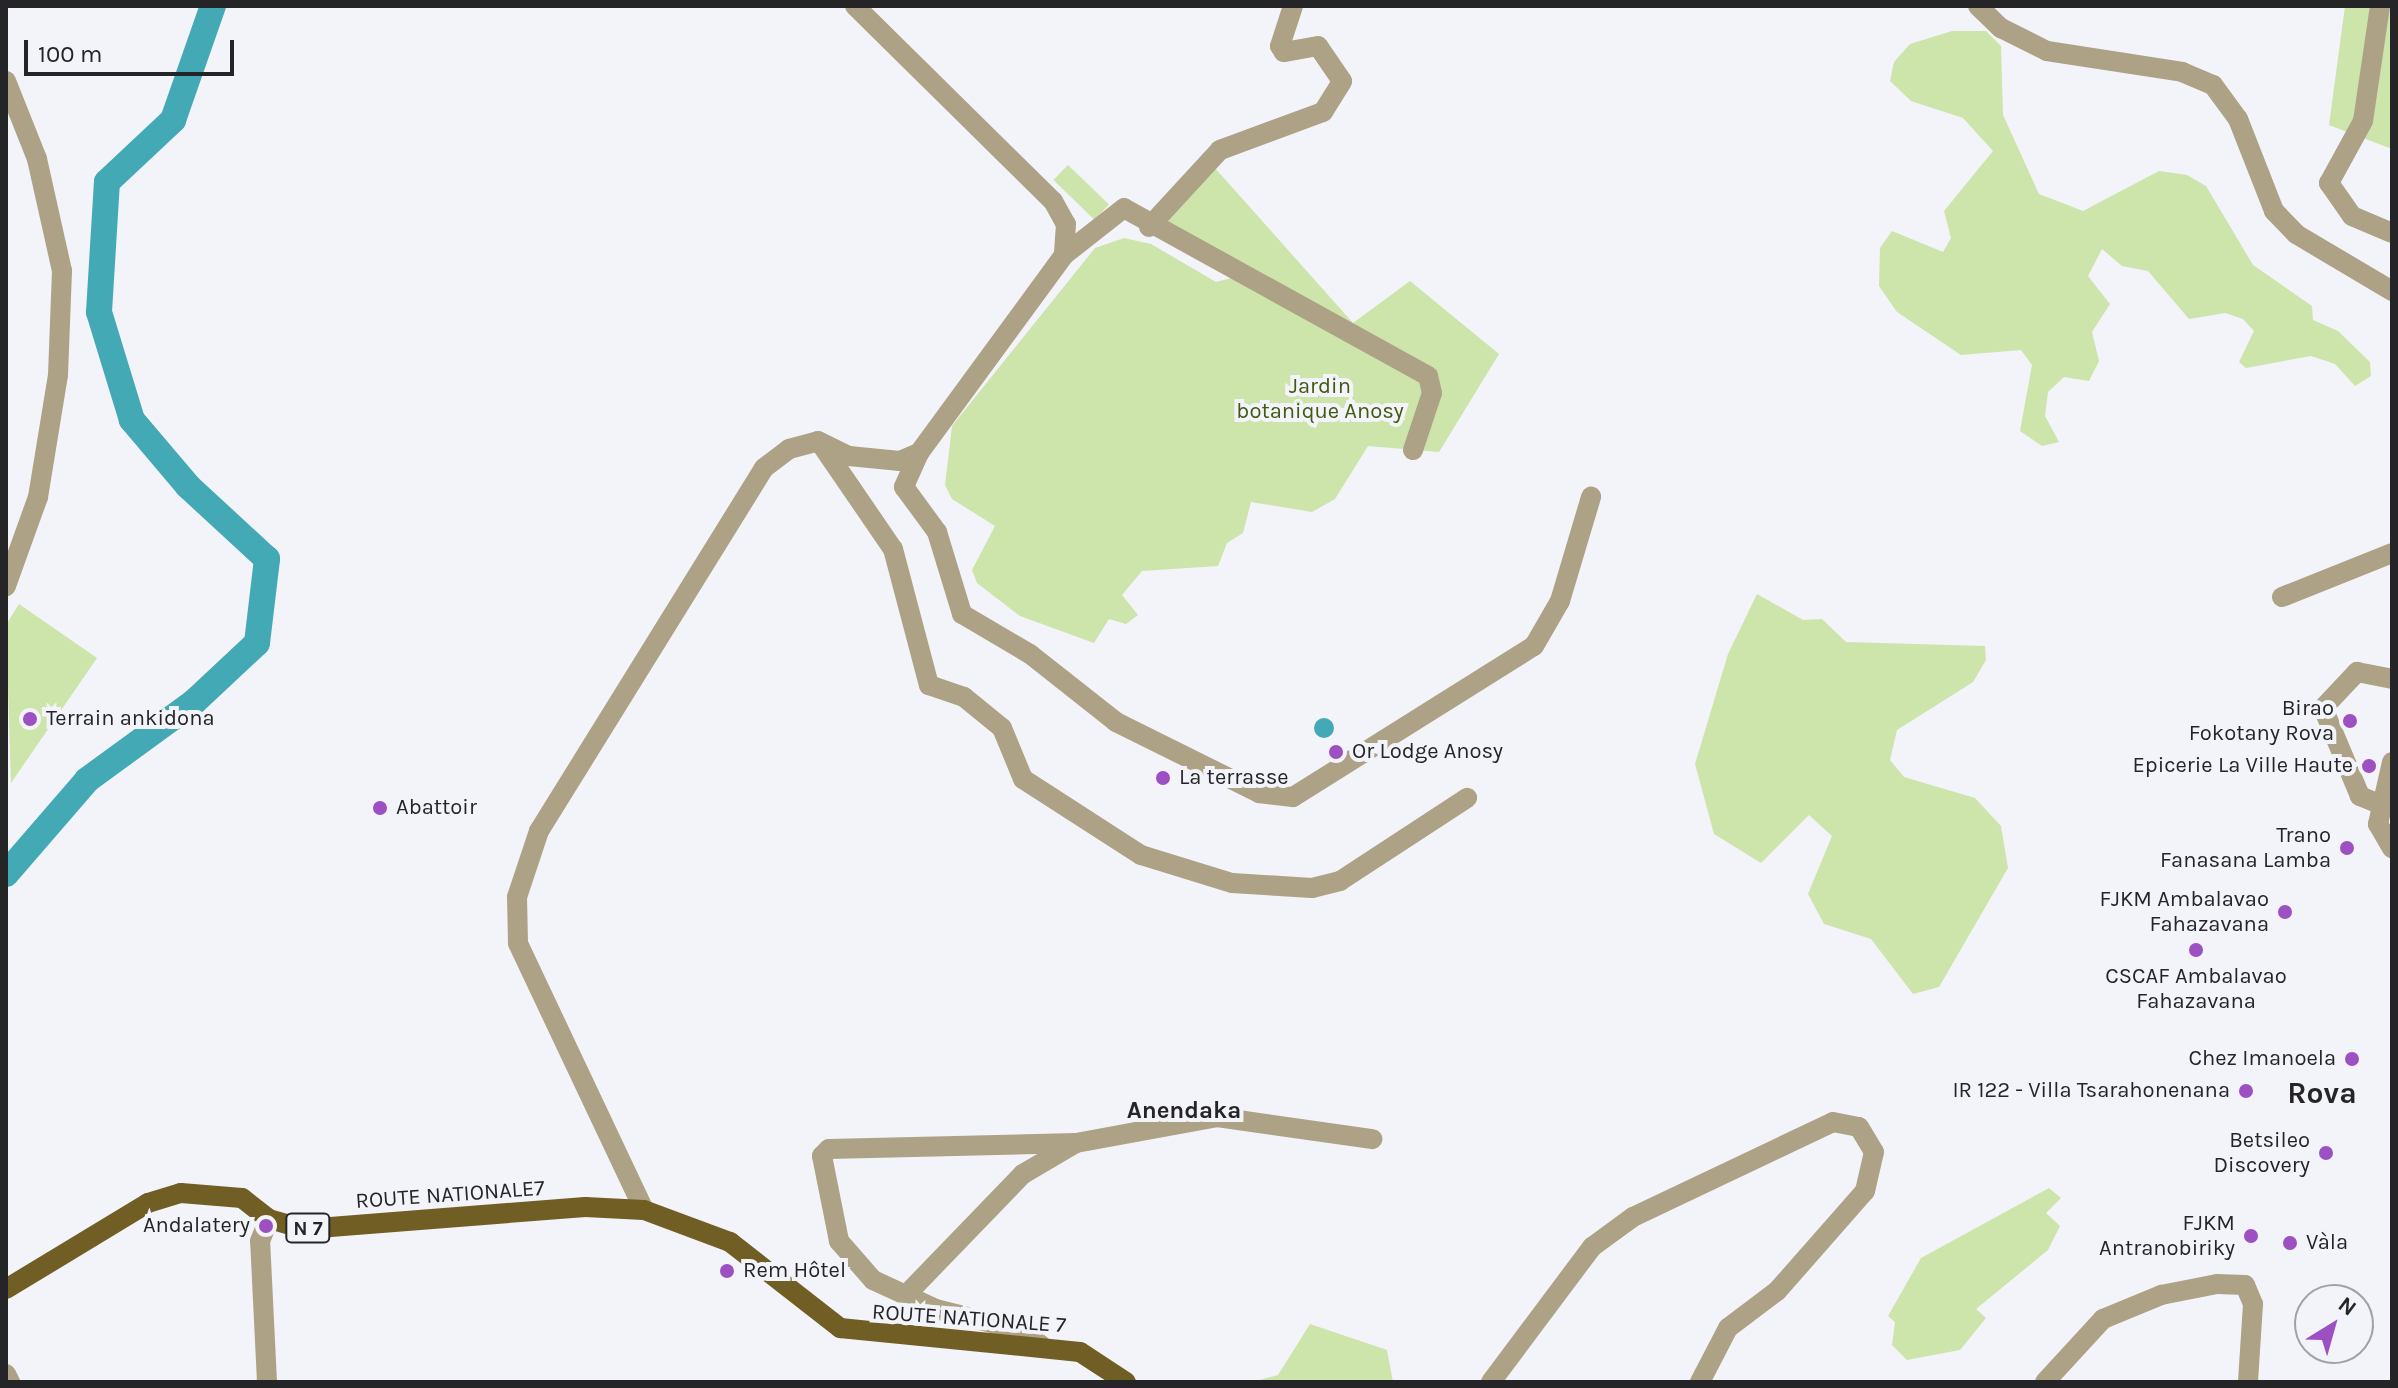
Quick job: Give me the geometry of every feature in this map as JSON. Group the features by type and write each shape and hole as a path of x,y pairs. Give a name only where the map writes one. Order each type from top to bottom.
{"main road":[{"name":"ROUTE NATIONALE7","path":"6,1289 148,1203 181,1193 242,1198 269,1219 305,1229 585,1207 644,1210"},
{"name":"ROUTE NATIONALE 7","path":"644,1210 730,1242 849,1331 1041,1345 1080,1352 1126,1382"}],"street":[{"path":"855,6 1053,201 1066,224 1064,255"},
{"path":"1149,227 1220,150 1323,112 1342,81 1318,46 1284,52 1280,46 1293,6"},
{"path":"2380,6 2363,121 2329,183 2352,216 2392,233"},
{"path":"1978,8 2047,51 2182,72 2213,85 2238,119 2274,211 2296,234 2392,291"},
{"path":"6,81 37,159 62,271 58,375 38,497 6,586"},
{"path":"1413,450 1432,393 1428,376 1114,210 1064,255 919,453 904,487 937,532 962,614 1030,654 1116,722 1276,796 1293,797 1340,772 1374,743 1513,665 1534,646 1560,601 1591,497"},
{"path":"644,1210 518,943 517,897 539,831 764,468 789,449 818,441 849,456 900,461 919,453"},
{"path":"818,441 893,549 929,685 964,697 1002,728 1023,779 1141,855 1232,883 1312,888 1340,881 1467,798"},
{"path":"2282,597 2392,553"},
{"path":"2392,679 2357,672 2323,708 2360,796 2380,814 2392,848"},
{"path":"2380,814 2392,762"},
{"path":"1041,1345 1020,1330 906,1295 873,1280 839,1241 823,1173 829,1149 1076,1143 1229,1117 1372,1139"},
{"path":"1491,1382 1592,1247 1633,1217 1833,1122 1859,1127 1874,1152 1865,1191 1777,1291 1728,1328 1700,1382"},
{"path":"906,1295 1023,1174 1076,1143"},
{"path":"267,1382 260,1241 269,1219"},
{"path":"2045,1382 2103,1319 2161,1295 2217,1284 2245,1285 2253,1304 2248,1382"},
{"path":"6,1374 10,1382"}],"green space":[{"path":"2345,6 2392,6 2392,149 2329,125"},
{"path":"1952,31 1986,31 2001,46 2003,115 2039,194 2083,211 2159,171 2187,175 2206,186 2253,265 2312,306 2313,320 2338,331 2370,362 2371,376 2355,386 2335,364 2311,356 2246,368 2239,362 2254,331 2243,319 2225,313 2189,319 2148,271 2122,266 2102,249 2088,276 2110,304 2092,332 2099,361 2089,381 2064,377 2048,392 2045,416 2059,442 2042,446 2020,431 2032,365 2021,350 1961,355 1897,312 1879,286 1880,248 1892,231 1943,252 1951,238 1944,211 1993,151 1963,118 1911,101 1890,81 1894,62 1910,44"},
{"path":"1068,165 1109,205 1094,220 1053,180"},
{"name":"Jardin botanique Anosy","path":"1214,167 1353,323 1410,281 1499,354 1439,452 1368,446 1335,499 1312,512 1251,502 1243,533 1227,543 1218,566 1142,571 1122,595 1138,615 1126,624 1109,619 1094,643 1020,616 977,583 972,570 995,526 952,499 945,485 952,426 1095,248 1124,238 1151,244 1216,282 1240,276 1154,223"},
{"path":"1757,594 1803,620 1822,619 1846,642 1985,646 1986,660 1973,682 1897,730 1890,760 1904,777 1975,798 2001,826 2008,868 1939,987 1913,994 1871,939 1824,924 1808,894 1832,836 1809,815 1761,863 1714,834 1695,764 1728,654"},
{"name":"Terrain ankidona","path":"19,604 97,658 11,783 6,625"},
{"path":"2049,1188 2061,1198 2046,1213 2060,1226 2048,1250 1976,1309 1986,1318 1960,1350 1907,1360 1892,1345 1895,1322 1888,1316 1921,1258"},
{"path":"1310,1324 1387,1350 1393,1382 1252,1382 1278,1375"}],"water":[{"path":"1324,718 1331,721 1334,728 1331,735 1324,738 1317,735 1314,728 1317,721"}],"waterway":[{"path":"6,874 87,780 194,702 257,643 267,559 188,486 132,420 99,312 107,182 173,120 213,6"}],"place":[{"name":"Terrain ankidona","path":"30,719"},
{"name":"Birao Fokotany Rova","path":"2350,721"},
{"name":"Or Lodge Anosy","path":"1336,752"},
{"name":"Epicerie La Ville Haute","path":"2369,766"},
{"name":"La terrasse","path":"1163,778"},
{"name":"Abattoir","path":"380,808"},
{"name":"Trano Fanasana Lamba","path":"2347,848"},
{"name":"FJKM Ambalavao Fahazavana","path":"2285,912"},
{"name":"CSCAF Ambalavao Fahazavana","path":"2196,950"},
{"name":"Chez Imanoela","path":"2352,1059"},
{"name":"IR 122 - Villa Tsarahonenana","path":"2246,1091"},
{"name":"Betsileo Discovery","path":"2326,1153"},
{"name":"Andalatery","path":"266,1226"},
{"name":"FJKM Antranobiriky","path":"2251,1236"},
{"name":"Vàla","path":"2290,1243"},
{"name":"Rem Hôtel","path":"727,1271"}],"district":[{"name":"Rova","path":"2322,1093"},
{"name":"Anendaka","path":"1184,1111"}]}
